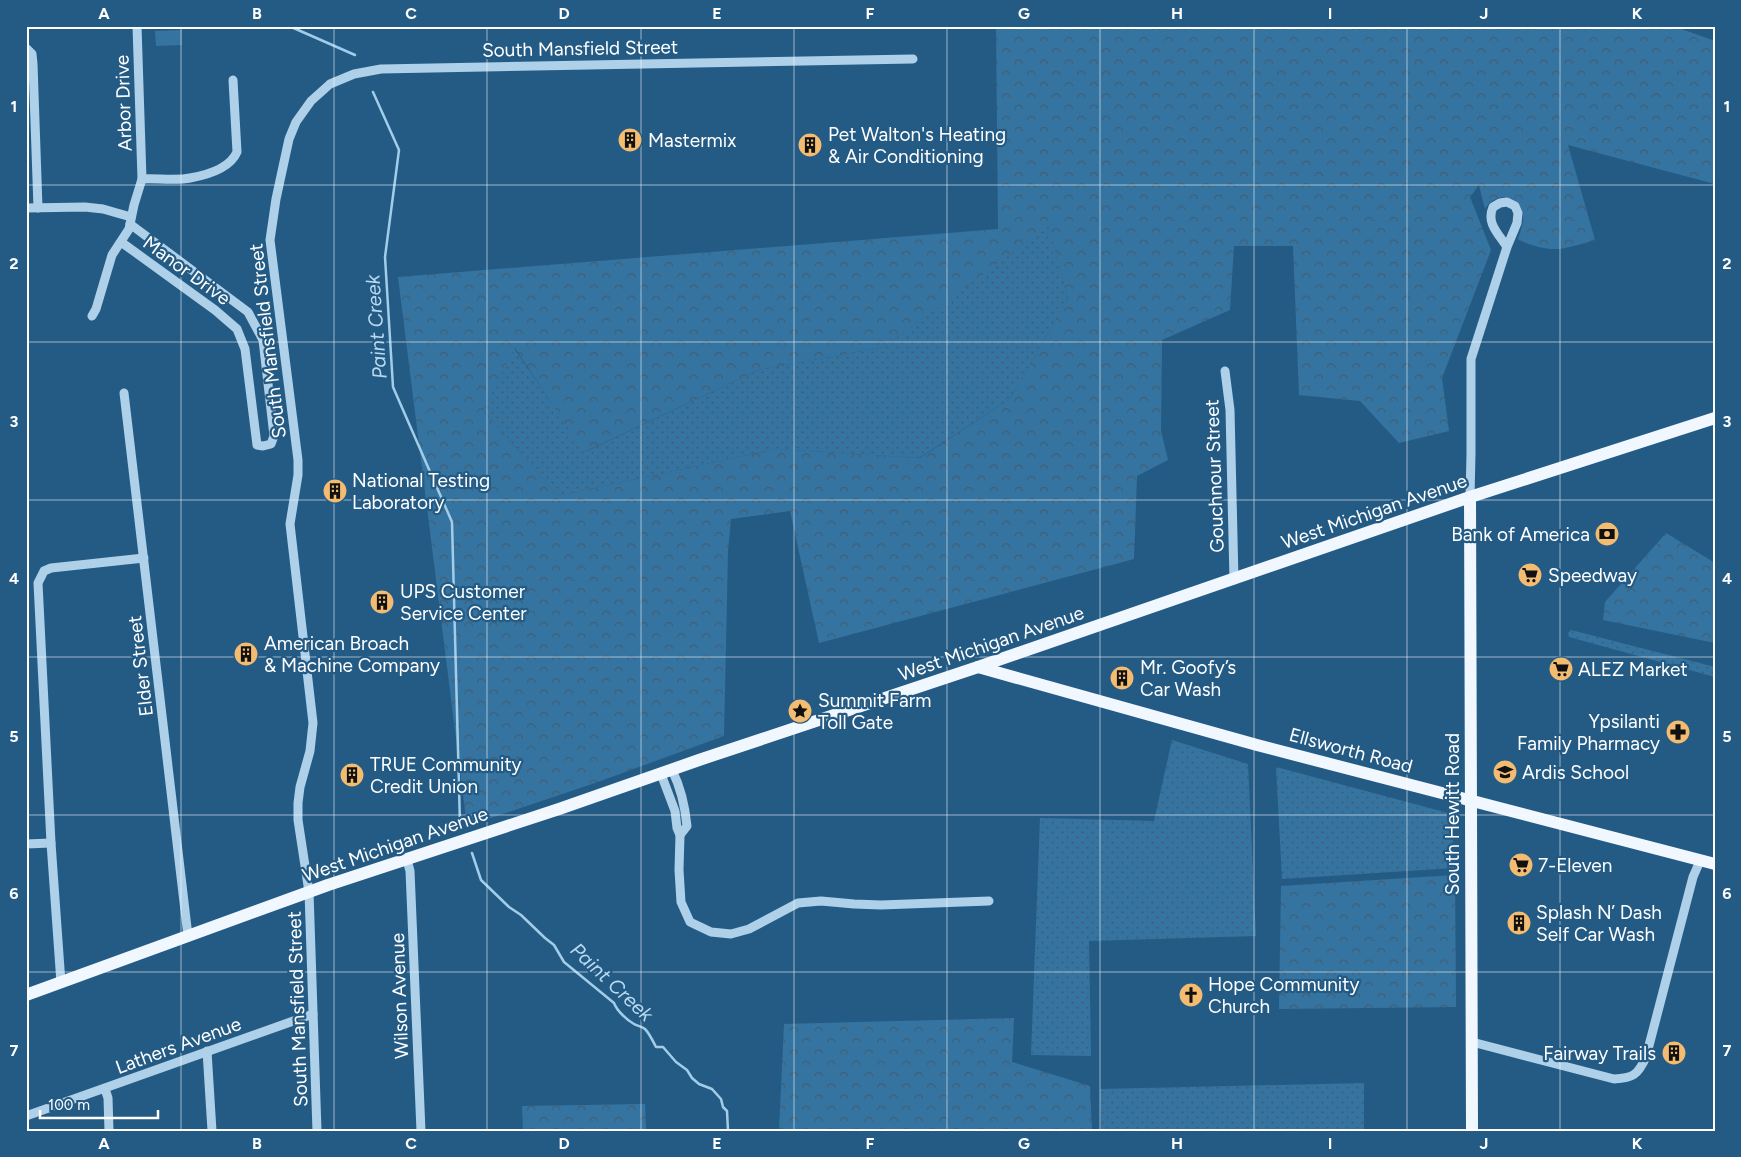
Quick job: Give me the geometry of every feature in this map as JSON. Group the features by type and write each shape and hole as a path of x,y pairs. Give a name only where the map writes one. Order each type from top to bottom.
{"main road":[{"name":"West Michigan Avenue","path":"26,995 309,892 1234,580 1470,497 1715,418"},
{"name":"South Hewitt Road","path":"1470,497 1472,1131"},
{"name":"Ellsworth Road","path":"978,667 1257,745 1715,864"}],"street":[{"name":"Arbor Drive","path":"92,316 96,309 112,254 129,229 142,179 137,26"},
{"path":"26,48 32,54 33,64 38,208"},
{"name":"South Mansfield Street","path":"317,1131 309,892 298,820 300,787 310,751 313,723 290,524 298,475 298,460 270,240 276,199 289,139 296,122 311,101 330,84 354,74 381,69 913,59"},
{"path":"142,179 189,179 222,168 233,160 237,152 233,80"},
{"path":"1470,497 1471,359 1507,247 1517,222 1518,213 1515,206 1507,202 1493,207 1490,214 1491,222 1507,247"},
{"name":"Manor Drive","path":"26,208 85,207 103,209 131,220 248,312 263,340 274,436 271,444 263,446 257,444 244,349 237,329 215,310 121,242"},
{"name":"Gouchnour Street","path":"1225,370 1230,410 1234,580"},
{"name":"Elder Street","path":"124,393 188,936"},
{"path":"61,983 51,843 38,583 44,571 51,568 144,558"},
{"path":"666,772 680,835 679,870 681,902 690,922 711,932 731,934 749,929 798,903 821,901 881,905 989,901"},
{"path":"666,772 678,781 686,808 687,826 680,835"},
{"path":"26,844 51,843"},
{"name":"Wilson Avenue","path":"407,860 410,877 421,1131"},
{"path":"1472,1042 1614,1079 1634,1076 1641,1068 1646,1057 1693,877 1700,861"},
{"name":"Lathers Avenue","path":"26,1116 313,1014"},
{"path":"207,1051 212,1131"},
{"path":"106,1089 109,1131"}],"green space":[{"path":"996,26 1673,26 1715,41 1715,184 1568,145 1595,240 1556,249 1540,247 1518,240 1523,216 1518,203 1513,199 1495,199 1485,209 1479,185 1470,197 1491,250 1442,378 1449,431 1399,443 1360,401 1299,395 1293,246 1234,246 1230,310 1162,340 1161,431 1168,460 1137,476 1134,559 819,643 790,511 731,519 728,551 724,736 595,783 467,826 398,277 998,229","holes":["1049,226 1068,299 1010,399 920,458 776,449 558,496 483,410 515,348 584,452 758,370 884,347"]},
{"path":"182,30 182,45 156,46 155,31"},
{"path":"1049,225 1068,299 1010,399 919,458 776,449 558,496 483,410 514,348 585,452 758,370 884,347"},
{"path":"1666,533 1715,563 1715,643 1603,620 1605,602"},
{"path":"1571,630 1715,667 1715,677 1569,637 1568,633"},
{"path":"1172,740 1248,764 1256,936 1089,941 1091,1056 1031,1055 1040,818 1154,821"},
{"path":"1276,767 1452,814 1454,868 1282,879"},
{"path":"1455,875 1456,1007 1279,1009 1281,886"},
{"path":"1014,1018 1012,1062 1090,1086 1092,1131 779,1131 784,1024"},
{"path":"1364,1083 1364,1131 1101,1131 1100,1089"},
{"path":"645,1104 646,1131 523,1131 522,1106"}],"waterway":[{"name":"Paint Creek","path":"289,26 355,55"},
{"name":"Paint Creek","path":"373,92 399,150 385,257 393,387 452,522 460,825"},
{"name":"Paint Creek","path":"472,853 481,880 509,907 521,915 554,945 564,962 614,1003 628,1020 645,1029 656,1047 663,1047 676,1062 687,1070 692,1078 699,1084 712,1089 721,1099 723,1107 727,1111 728,1131"}],"place":[{"name":"Mastermix","path":"630,140"},
{"name":"Pet Walton's Heating & Air Conditioning","path":"810,145"},
{"name":"National Testing Laboratory","path":"335,491"},
{"name":"Bank of America","path":"1607,534"},
{"name":"Speedway","path":"1530,575"},
{"name":"UPS Customer Service Center","path":"382,602"},
{"name":"American Broach & Machine Company","path":"246,654"},
{"name":"ALEZ Market","path":"1561,669"},
{"name":"Mr. Goofy’s Car Wash","path":"1122,678"},
{"name":"Summit Farm Toll Gate","path":"800,711"},
{"name":"Ypsilanti Family Pharmacy","path":"1678,732"},
{"name":"Ardis School","path":"1505,772"},
{"name":"TRUE Community Credit Union","path":"352,775"},
{"name":"7-Eleven","path":"1521,865"},
{"name":"Splash N’ Dash Self Car Wash","path":"1519,923"},
{"name":"Hope Community Church","path":"1191,995"},
{"name":"Fairway Trails","path":"1674,1053"}]}
